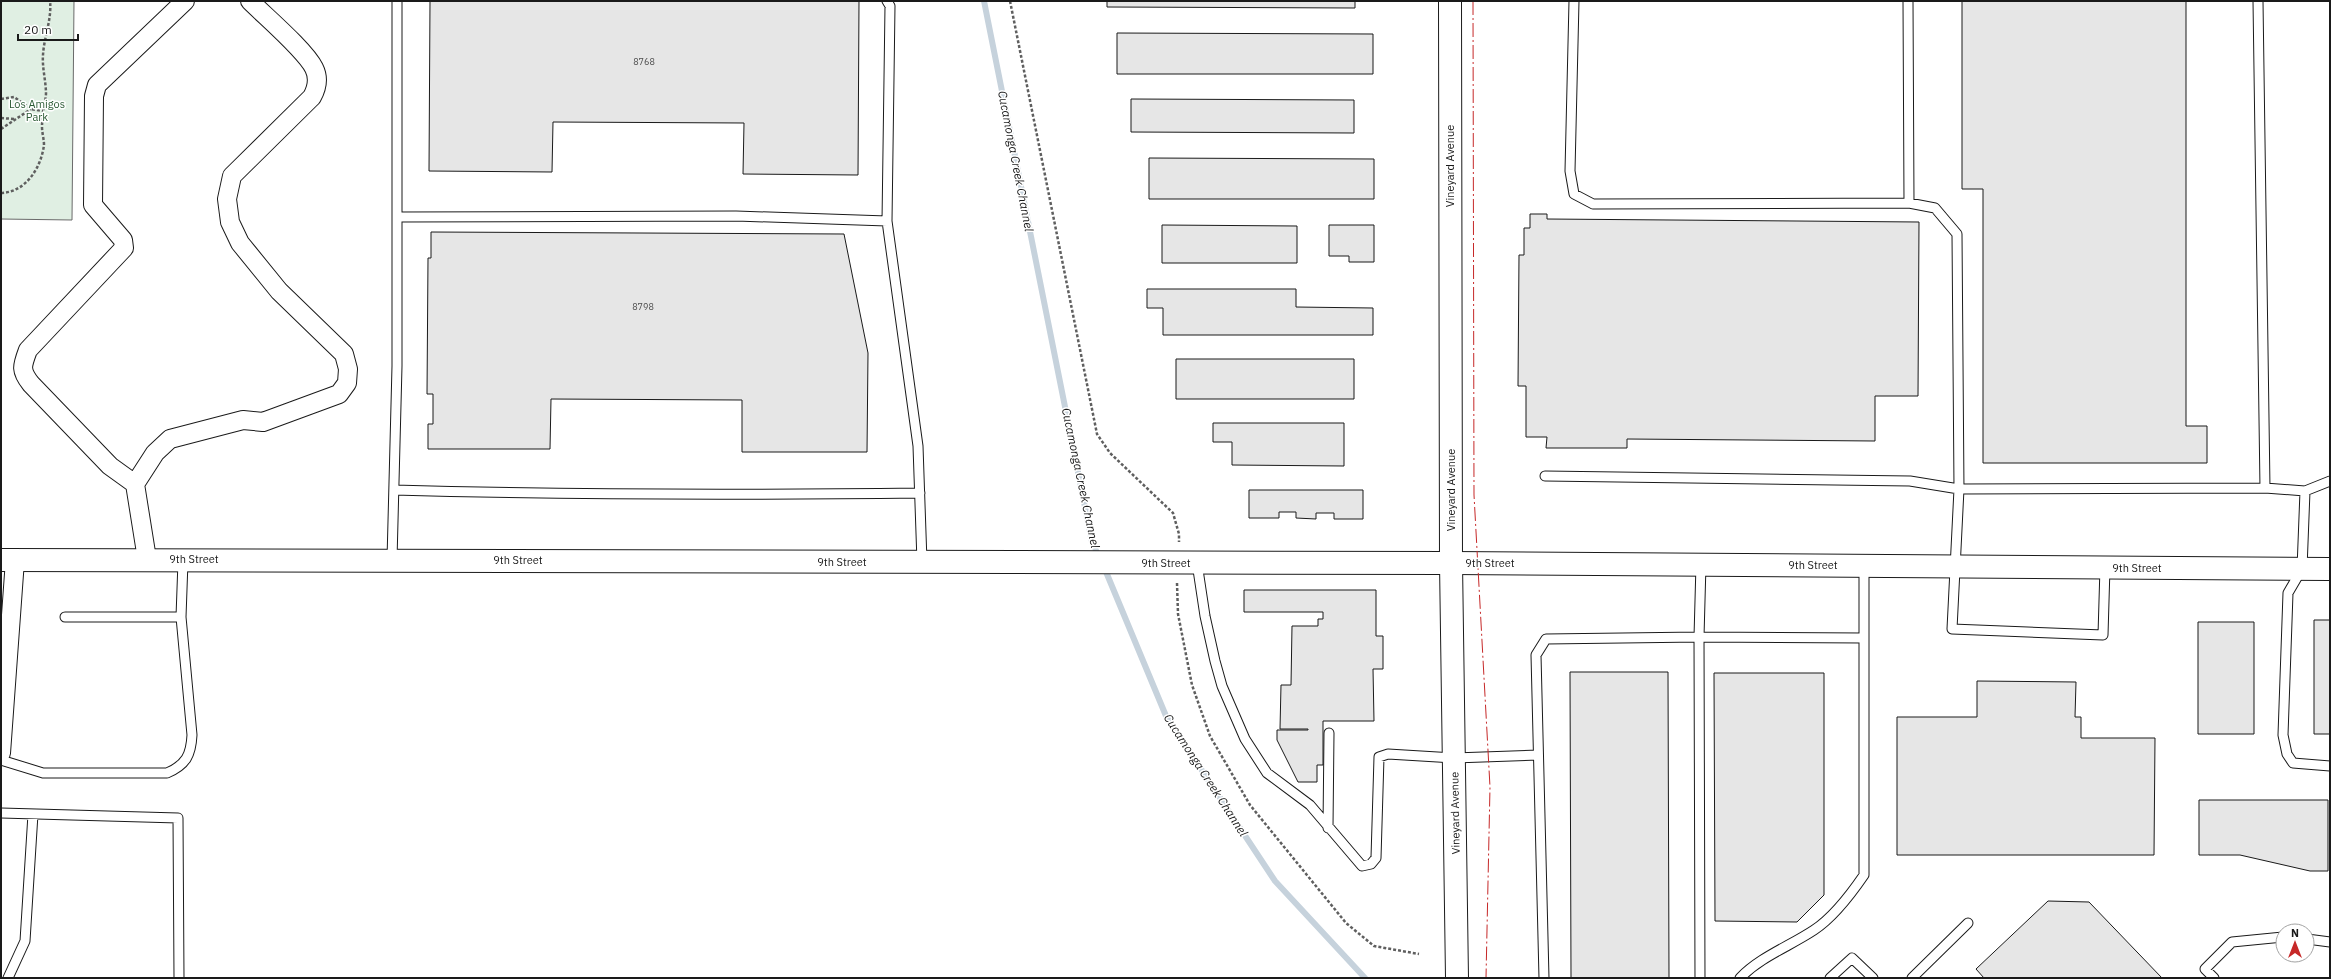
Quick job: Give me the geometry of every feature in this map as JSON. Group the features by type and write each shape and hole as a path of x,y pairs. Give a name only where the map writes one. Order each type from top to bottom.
{"street":[{"path":"135,484 110,466 31,384 23,374 23,364 28,350 124,248 123,240 93,205 94,96 98,84 185,1"},
{"path":"147,559 135,484 155,453 170,438 243,420 263,422 339,394 347,384 348,369 344,354 280,290 240,243 230,222 227,199 232,176 312,97 318,86 315,69 307,57 250,1"},
{"name":"Vineyard Avenue","path":"1450,1 1451,563 1457,978"},
{"name":"9th Street","path":"8,560 184,559 1067,563 1451,563 2330,569"},
{"path":"1,753 8,560"}],"lane":[{"path":"392,560 398,217 397,1"},
{"path":"887,1 890,6 887,221 918,446 922,562"},
{"path":"1574,1 1570,171 1574,194 1593,204 1908,203 1935,208 1956,234 1959,489 1952,629 2103,635 2105,567"},
{"path":"1908,1 1908,203"},
{"path":"2258,1 2265,488"},
{"path":"398,217 736,216 887,221"},
{"path":"1545,476 1910,481 1959,489 2265,488 2305,491 2330,481"},
{"path":"394,490 545,494 739,496 920,492"},
{"path":"2305,491 2302,569 2288,592 2283,735 2287,754 2294,763 2330,766"},
{"path":"1,760 43,773 167,773 179,768 187,759 192,748 181,617 184,559"},
{"path":"1197,563 1205,616 1220,680 1245,740 1267,773 1310,805 1328,828 1362,866 1371,864 1376,858 1379,757 1388,754 1454,758 1538,755"},
{"path":"1700,978 1701,564"},
{"path":"1740,978 1749,968 1816,929 1851,894 1864,875 1864,566"},
{"path":"65,617 181,617"},
{"path":"1544,978 1536,655 1546,640 1700,637 1863,638"},
{"path":"1328,828 1329,733"},
{"path":"1,813 178,818 179,978"},
{"path":"11,977 25,941 33,814"},
{"path":"1912,978 1968,923"},
{"path":"2214,978 2205,969 2232,942 2275,938"},
{"path":"2315,940 2330,942"},
{"path":"1830,978 1852,958 1873,978"}],"path":[{"path":"1,193 22,186 34,174 41,159 44,144 42,128 46,95 42,71 43,44 50,16 50,1"},
{"path":"1010,1 1096,434 1110,453 1173,513 1179,534"},
{"path":"1,99 14,97 31,109 43,111"},
{"path":"1,129 31,109"},
{"path":"1,118 14,119"},
{"path":"1177,590 1178,614 1192,686 1210,736 1250,805 1346,923 1374,946 1419,954"}],"green space":[{"name":"Los Amigos Park","path":"1,1 74,1 72,220 1,219"}],"building":[{"path":"430,1 859,1 858,175 743,174 744,123 553,122 552,172 429,171"},
{"path":"1107,1 1355,1 1355,8 1107,7"},
{"path":"1962,1 2186,1 2186,426 2207,426 2207,463 1983,463 1983,189 1962,189"},
{"path":"1117,33 1373,34 1373,74 1117,74"},
{"path":"1131,99 1354,100 1354,133 1131,132"},
{"path":"1149,158 1374,159 1374,199 1149,199"},
{"path":"1530,214 1547,214 1547,219 1919,222 1918,396 1875,396 1875,441 1627,439 1627,448 1546,448 1547,437 1526,437 1526,386 1518,386 1519,255 1524,255 1524,228 1530,228"},
{"path":"1162,225 1297,226 1297,263 1162,263"},
{"path":"1329,225 1374,225 1374,262 1349,262 1349,256 1329,256"},
{"path":"431,232 844,234 868,353 867,452 742,452 742,400 551,399 550,449 428,449 428,424 433,424 433,394 427,394 428,258 431,258"},
{"path":"1147,289 1296,289 1296,307 1373,308 1373,335 1163,335 1163,308 1147,308"},
{"path":"1176,359 1354,359 1354,399 1176,399"},
{"path":"1213,423 1344,423 1344,466 1232,465 1232,442 1213,442"},
{"path":"1249,490 1363,490 1363,519 1334,519 1334,513 1316,513 1316,519 1296,518 1296,512 1279,512 1279,518 1249,518"},
{"path":"1244,590 1376,590 1376,636 1383,636 1383,669 1373,669 1374,721 1323,721 1323,765 1317,765 1317,782 1298,782 1277,740 1277,730 1308,730 1280,729 1281,685 1291,685 1292,626 1318,626 1318,619 1323,619 1323,612 1244,612"},
{"path":"2314,620 2330,620 2330,734 2314,734"},
{"path":"2198,622 2254,622 2254,734 2198,734"},
{"path":"1570,672 1668,672 1669,978 1571,978"},
{"path":"1714,673 1824,673 1824,895 1797,922 1715,921"},
{"path":"1977,681 2076,682 2075,717 2081,717 2081,738 2155,738 2154,855 1897,855 1897,717 1977,717"},
{"path":"2199,800 2328,800 2328,871 2310,871 2240,855 2199,855"},
{"path":"2048,901 2089,902 2162,978 1984,978 1976,969"}],"waterway":[{"name":"Cucamonga Creek Channel","path":"984,1 1092,542 1100,559"},
{"name":"Cucamonga Creek Channel","path":"1104,567 1166,716 1275,881 1365,978"}],"power":[{"path":"1473,1 1474,495 1490,787 1486,978"}]}
